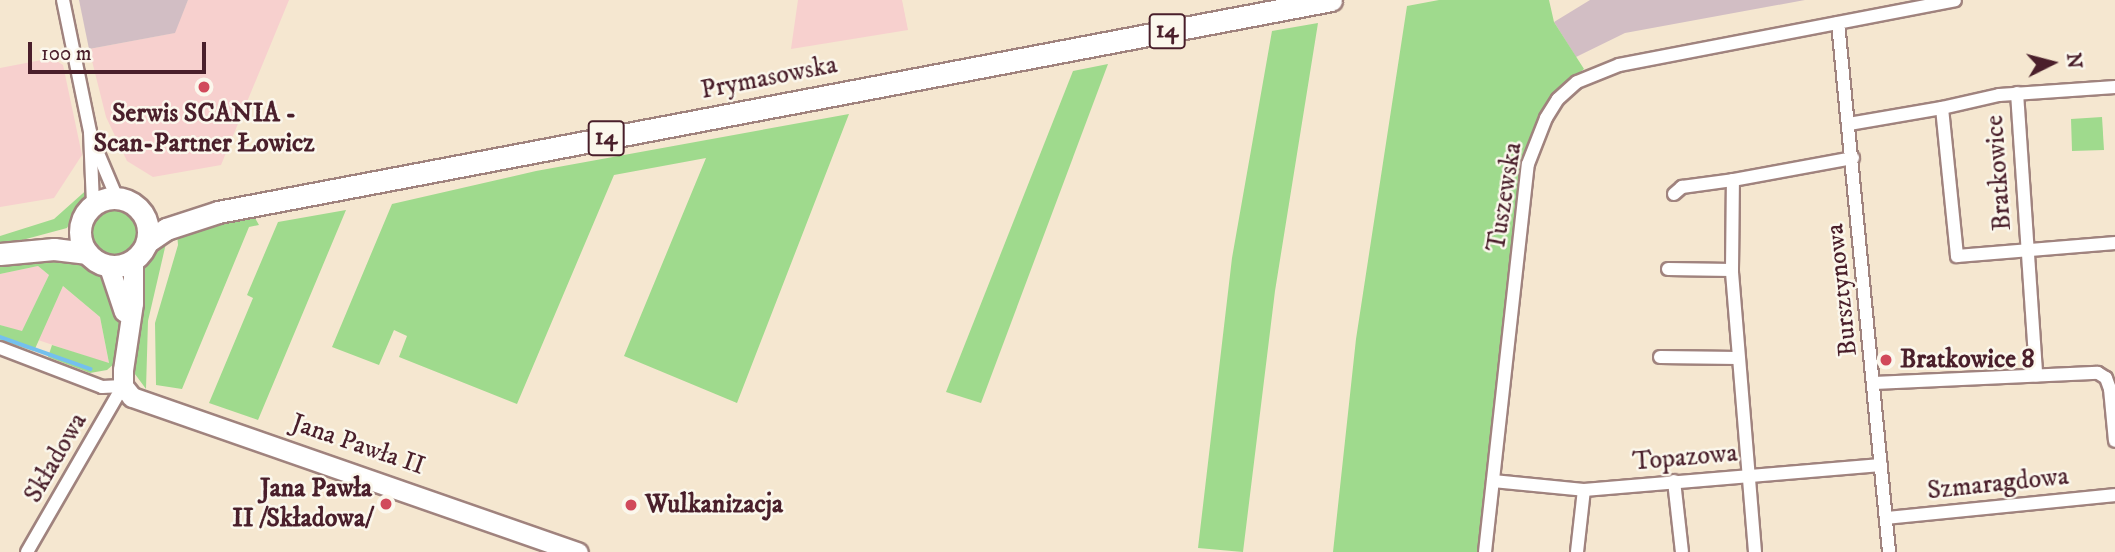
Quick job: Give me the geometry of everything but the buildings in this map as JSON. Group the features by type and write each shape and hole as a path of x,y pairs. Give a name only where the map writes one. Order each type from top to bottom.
{"main road":[{"name":"Prymasowska","path":"140,210 164,216 218,212 1331,0"},
{"path":"2,253 80,226 93,205 117,198"},
{"name":"14","path":"117,198 140,210"},
{"path":"140,210 149,231 147,242"},
{"name":"Prymasowska","path":"147,242 166,229 218,212"},
{"path":"80,226 86,253"},
{"name":"14","path":"133,262 147,242"},
{"path":"2,253 54,249 86,253 109,267 133,262"}],"street":[{"path":"64,0 90,132 93,205"},
{"name":"Tuszewska","path":"1485,552 1528,164 1546,118 1559,99 1577,82 1619,65 1955,0"},
{"name":"Bursztynowa","path":"1838,23 1854,123 1853,158 1889,552"},
{"name":"Bratkowice","path":"1854,123 2017,93 2115,86"},
{"name":"Bratkowice","path":"2017,93 2036,375"},
{"name":"Bratkowice","path":"1942,108 1957,256 2115,243"},
{"path":"90,132 117,198"},
{"path":"1674,194 1682,187 1853,158"},
{"path":"1733,180 1732,270 1755,552"},
{"path":"123,386 133,262"},
{"path":"109,267 117,280 128,333"},
{"path":"1668,269 1732,270"},
{"name":"Jana Pawła II","path":"0,348 102,387 123,386 139,401 578,552"},
{"path":"1660,357 1738,358"},
{"path":"1874,383 2098,373 2106,378 2115,441"},
{"name":"Składowa","path":"27,552 123,386"},
{"name":"Topazowa","path":"1493,481 1584,490 1881,465"},
{"path":"1674,481 1682,552"},
{"path":"1577,552 1584,490"},
{"name":"Szmaragdowa","path":"1886,518 2115,495"}],"shaded area":[{"path":"79,0 188,0 175,33 89,49"},
{"path":"188,0 289,0 221,165 153,177 127,161 106,117 89,49 174,33"},
{"path":"798,0 902,0 908,30 791,49"},
{"path":"1590,0 1805,0 1625,33 1576,57 1554,22"},
{"path":"52,58 63,65 82,155 54,198 0,207 0,68"},
{"path":"38,266 49,275 22,332 0,325 0,274"},
{"path":"63,286 100,317 109,364 38,340"}],"green space":[{"path":"1439,0 1549,0 1554,22 1584,69 1559,89 1539,116 1522,157 1478,552 1333,552 1356,339 1407,6"},
{"path":"1318,23 1275,291 1243,552 1198,548 1232,258 1272,31"},
{"path":"1108,64 981,403 946,392 1073,71"},
{"path":"849,114 737,403 624,356 706,158 614,175 517,404 399,357 407,336 394,330 379,365 332,347 392,204 536,171"},
{"path":"2102,117 2104,150 2072,151 2071,119"},
{"path":"91,186 67,228 0,246 0,236 54,219"},
{"path":"114,206 124,208 132,214 138,222 138,242 132,250 124,256 114,258 104,256 96,250 90,242 88,232 90,222 96,214 104,208"},
{"path":"346,210 258,420 209,403 253,298 247,295 278,222"},
{"path":"255,218 259,225 249,227 182,389 156,385 155,323 178,245 177,232"},
{"path":"167,239 148,321 146,389 132,370 142,264 155,245"},
{"path":"53,254 81,258 106,274 120,327 115,363 107,370 90,373 48,357 52,345 109,363 100,317 63,286 34,351 0,340 0,325 22,331 49,275 38,266 0,274 0,263"}],"waterway":[{"path":"0,337 91,369"}],"place":[{"name":"Serwis SCANIA - Scan-Partner Łowicz","path":"204,87"},
{"name":"Bratkowice 8","path":"1886,360"},
{"name":"Jana Pawła II /Składowa/","path":"386,504"},
{"name":"Wulkanizacja","path":"631,505"}]}
